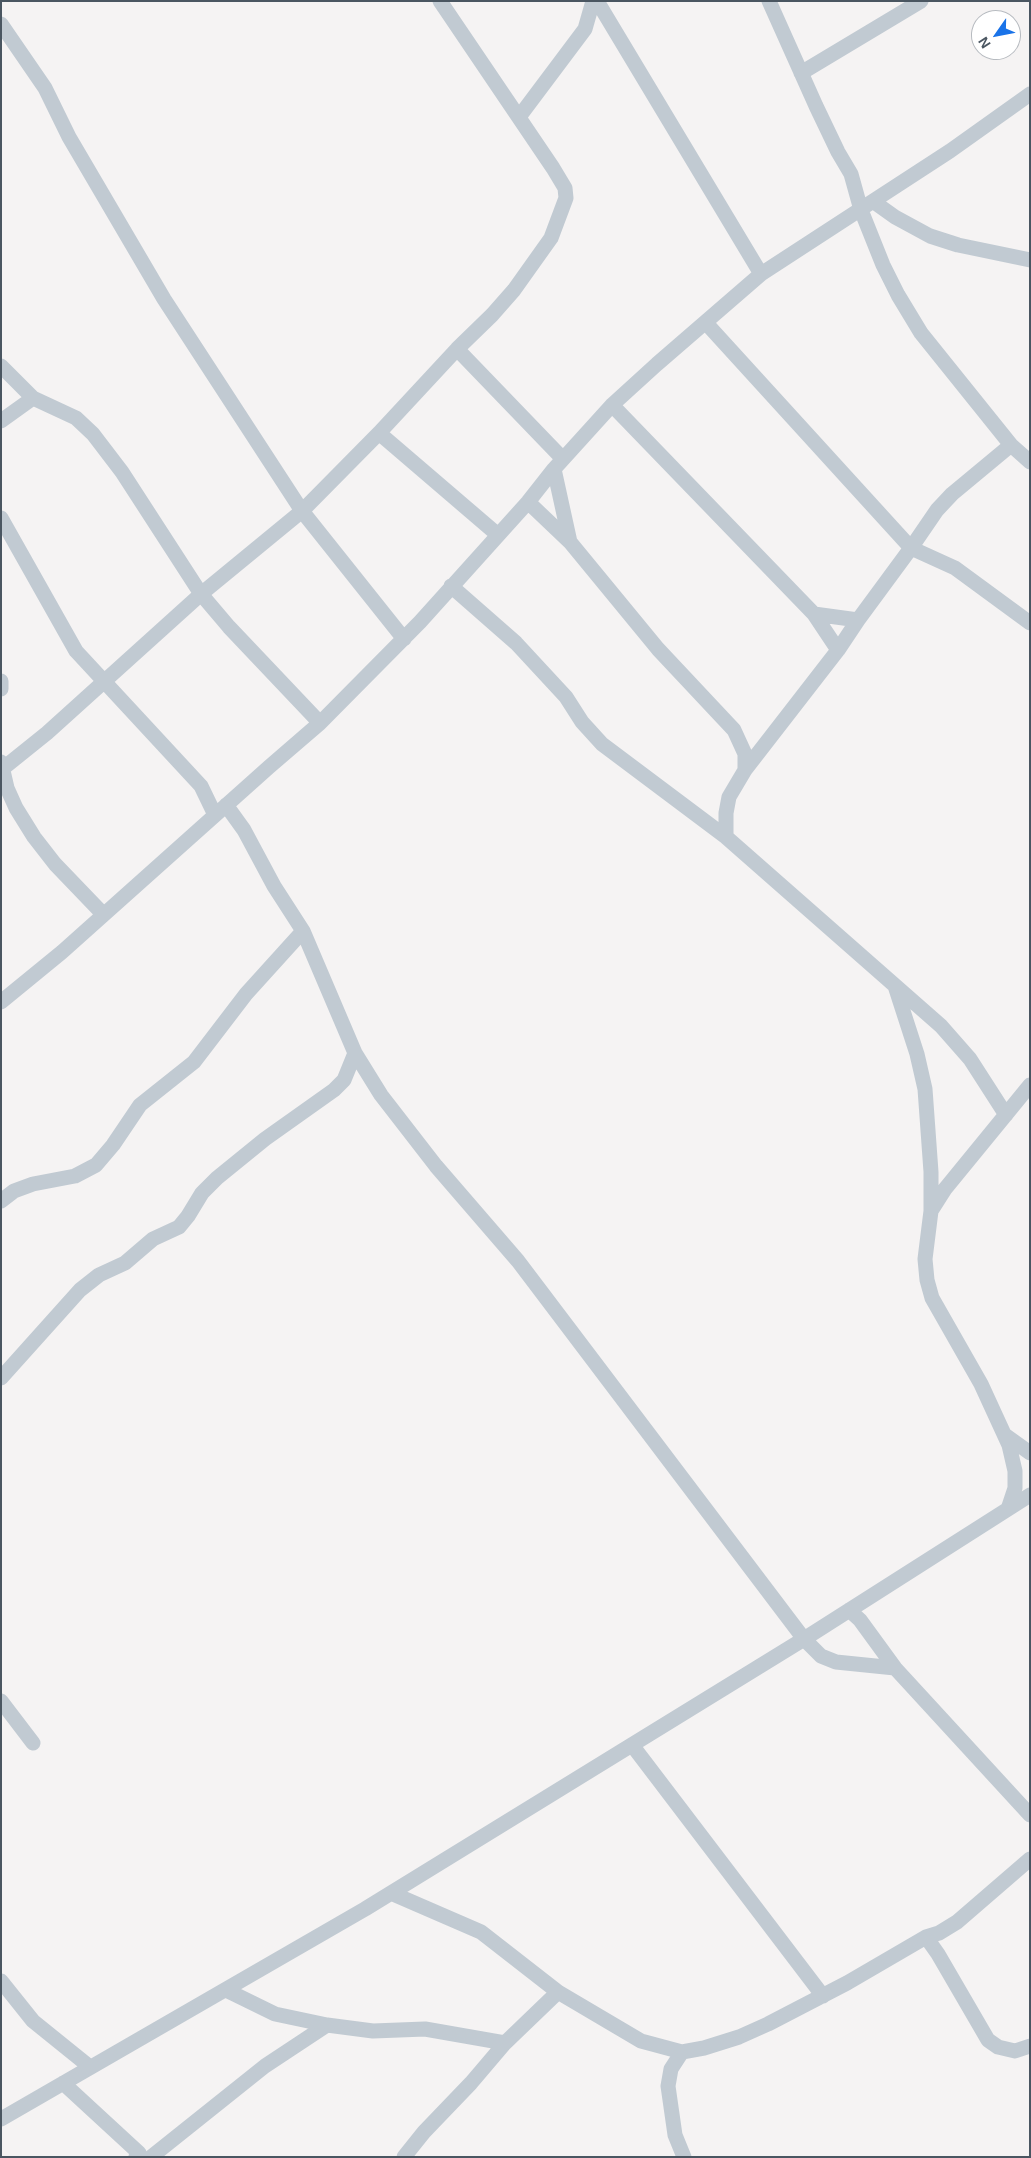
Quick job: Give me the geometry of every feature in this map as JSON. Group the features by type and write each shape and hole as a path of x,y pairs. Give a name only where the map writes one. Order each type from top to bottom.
{"street":[{"path":"103,914 55,864 34,837 16,808 7,788 2,767 104,682 201,594 302,511 492,315 531,267 550,238 566,198 565,188 554,168 440,1"},
{"path":"519,117 585,29 595,1"},
{"path":"595,1 761,274"},
{"path":"769,1 838,152 868,206 883,265 921,333 1011,445 1030,462"},
{"path":"801,73 921,1"},
{"path":"1,24 46,88 74,145 164,299 302,511 404,639"},
{"path":"2,1000 62,952 320,723 404,639 528,502 612,405 761,274 868,206 1030,94"},
{"path":"868,206 895,217 930,236 958,245 1030,260"},
{"path":"706,323 912,548 955,568 1030,623"},
{"path":"457,349 559,464 570,542"},
{"path":"1,366 33,398 76,418 93,434 122,472 201,594 229,627 320,723"},
{"path":"1,421 33,398"},
{"path":"612,405 814,614 838,650"},
{"path":"379,433 498,535"},
{"path":"726,837 726,813 729,797 745,770 838,650 912,548 924,527 952,494 1011,445"},
{"path":"528,502 570,542 658,649 734,730 745,754 745,770"},
{"path":"1,518 76,651 221,810 244,830 274,886 303,931 355,1053 382,1095 436,1166 518,1261 804,1639 821,1656 836,1662 895,1668"},
{"path":"451,586 516,643 566,697 582,722 602,744 726,837 941,1026 970,1059 995,1095 1006,1115"},
{"path":"814,614 858,620"},
{"path":"1,681 1,689"},
{"path":"1,1201 14,1191 33,1184 75,1176 96,1165 114,1145 140,1106 194,1062 246,994 303,931"},
{"path":"895,986 917,1054 925,1089 931,1172 931,1211 925,1259 927,1280 932,1298 981,1384 1005,1435 1015,1471 1015,1488 1008,1509"},
{"path":"1,1378 80,1290 98,1275 124,1263 154,1240 179,1227 202,1193 217,1178 266,1139 334,1090 344,1080 355,1053"},
{"path":"995,1095 1026,1089"},
{"path":"931,1211 945,1189 1026,1089"},
{"path":"1005,1435 1030,1453"},
{"path":"1,2119 391,1893 804,1639 1030,1495"},
{"path":"849,1610 860,1620 895,1668 1030,1815"},
{"path":"1,1701 34,1743"},
{"path":"632,1745 822,1996"},
{"path":"391,1893 481,1932 558,1992 641,2041 682,2052 704,2048 739,2037 768,2024 889,1960 926,1937 939,1933 957,1922 1030,1859"},
{"path":"926,1937 938,1954 988,2040 998,2047 1015,2051 1030,2046"},
{"path":"1,1981 33,2021 90,2067"},
{"path":"226,1990 275,2014 327,2025 373,2031 425,2029 505,2043"},
{"path":"404,2157 424,2132 471,2083 505,2043 558,1992"},
{"path":"63,2083 142,2156 265,2066 327,2025"},
{"path":"682,2052 671,2069 668,2086 675,2135 684,2157"}]}
